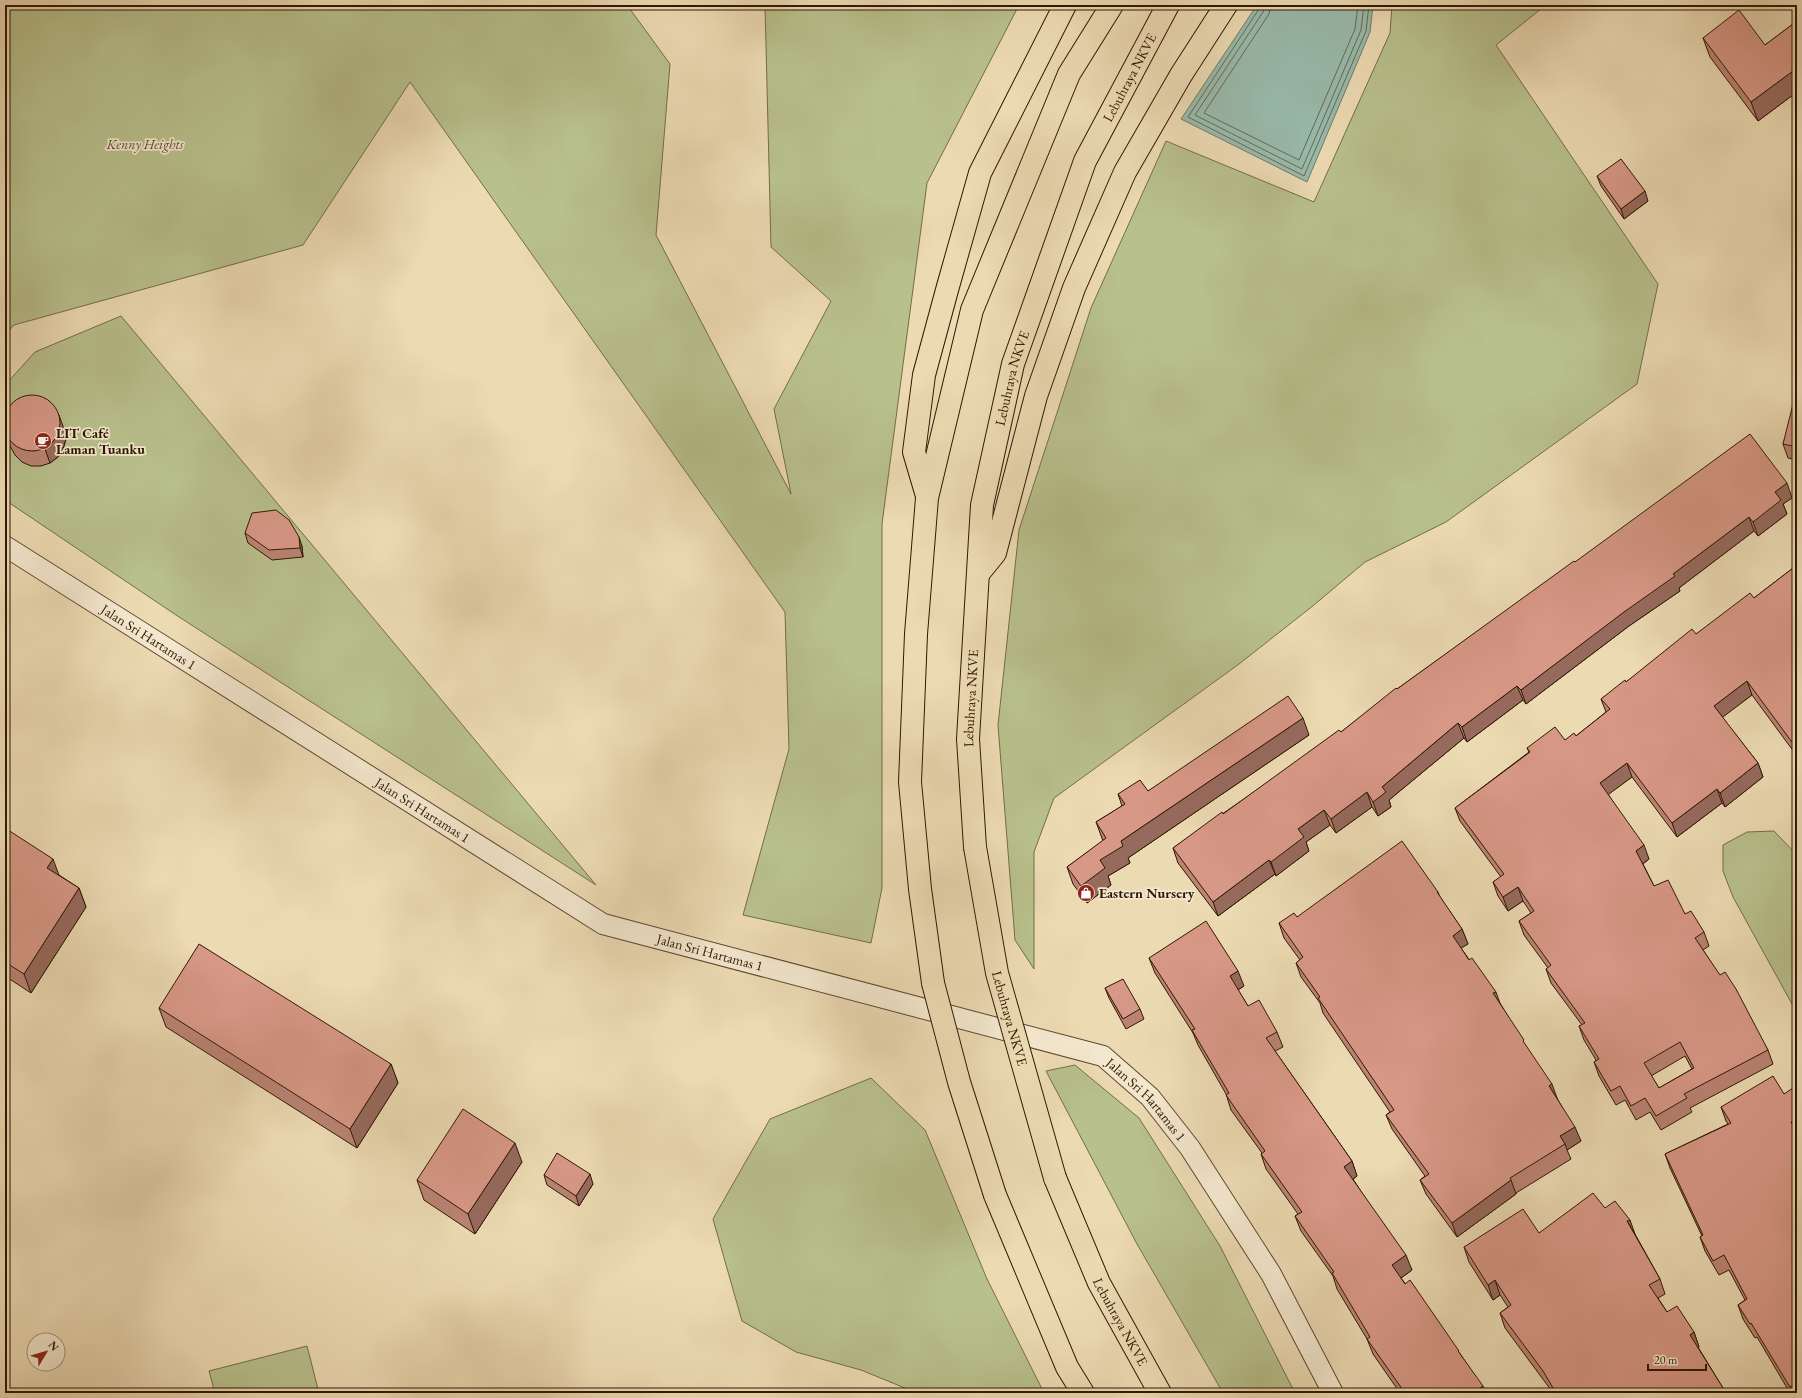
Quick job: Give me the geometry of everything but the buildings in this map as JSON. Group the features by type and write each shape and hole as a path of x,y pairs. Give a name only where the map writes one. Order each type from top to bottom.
{"highway":[{"path":"927,498 914,452 924,375 947,290 980,173 1065,5"},
{"path":"1083,1393 1067,1367 995,1195 959,1082 933,983 920,889 910,782 916,634 927,498 972,310 1070,74 1112,5"},
{"name":"Lebuhraya NKVE","path":"1160,1393 1099,1283 1055,1178 997,974 975,847 968,740 982,505 1014,364 1085,161 1168,5"},
{"path":"978,574 995,553 1036,396 1074,288 1125,172 1181,75 1226,5"}],"street":[{"name":"Jalan Sri Hartamas 1","path":"5,546 603,924 1103,1056 1150,1097 1190,1148 1271,1274 1333,1393"}],"green space":[{"name":"Kenny Heights","path":"5,5 627,5 670,64 656,235 791,494 774,409 831,301 771,247 765,5 1019,5 927,183 882,524 882,888 871,943 743,915 789,749 785,612 410,82 303,245 14,325 5,335"},
{"path":"1392,5 1546,5 1496,45 1658,284 1637,384 1446,522 1365,562 1314,605 1239,664 1054,798 1034,852 1034,969 1015,940 998,725 1019,530 1091,308 1166,141 1314,202 1390,33"},
{"path":"121,316 596,885 176,615 5,500 5,385 35,352"},
{"path":"1774,831 1797,855 1797,1013 1733,897 1723,871 1723,845 1747,832"},
{"path":"1075,1065 1139,1118 1220,1246 1295,1393 1223,1393 1137,1244 1046,1071"},
{"path":"871,1078 925,1130 987,1279 1044,1393 917,1393 861,1370 796,1352 742,1321 713,1219 770,1119"},
{"path":"307,1346 319,1393 215,1393 209,1371"}],"water":[{"path":"1257,5 1373,5 1370,32 1307,182 1181,119"}],"place":[{"name":"LIT Café Laman Tuanku","path":"43,441"},
{"name":"Eastern Nursery","path":"1086,893"}]}
